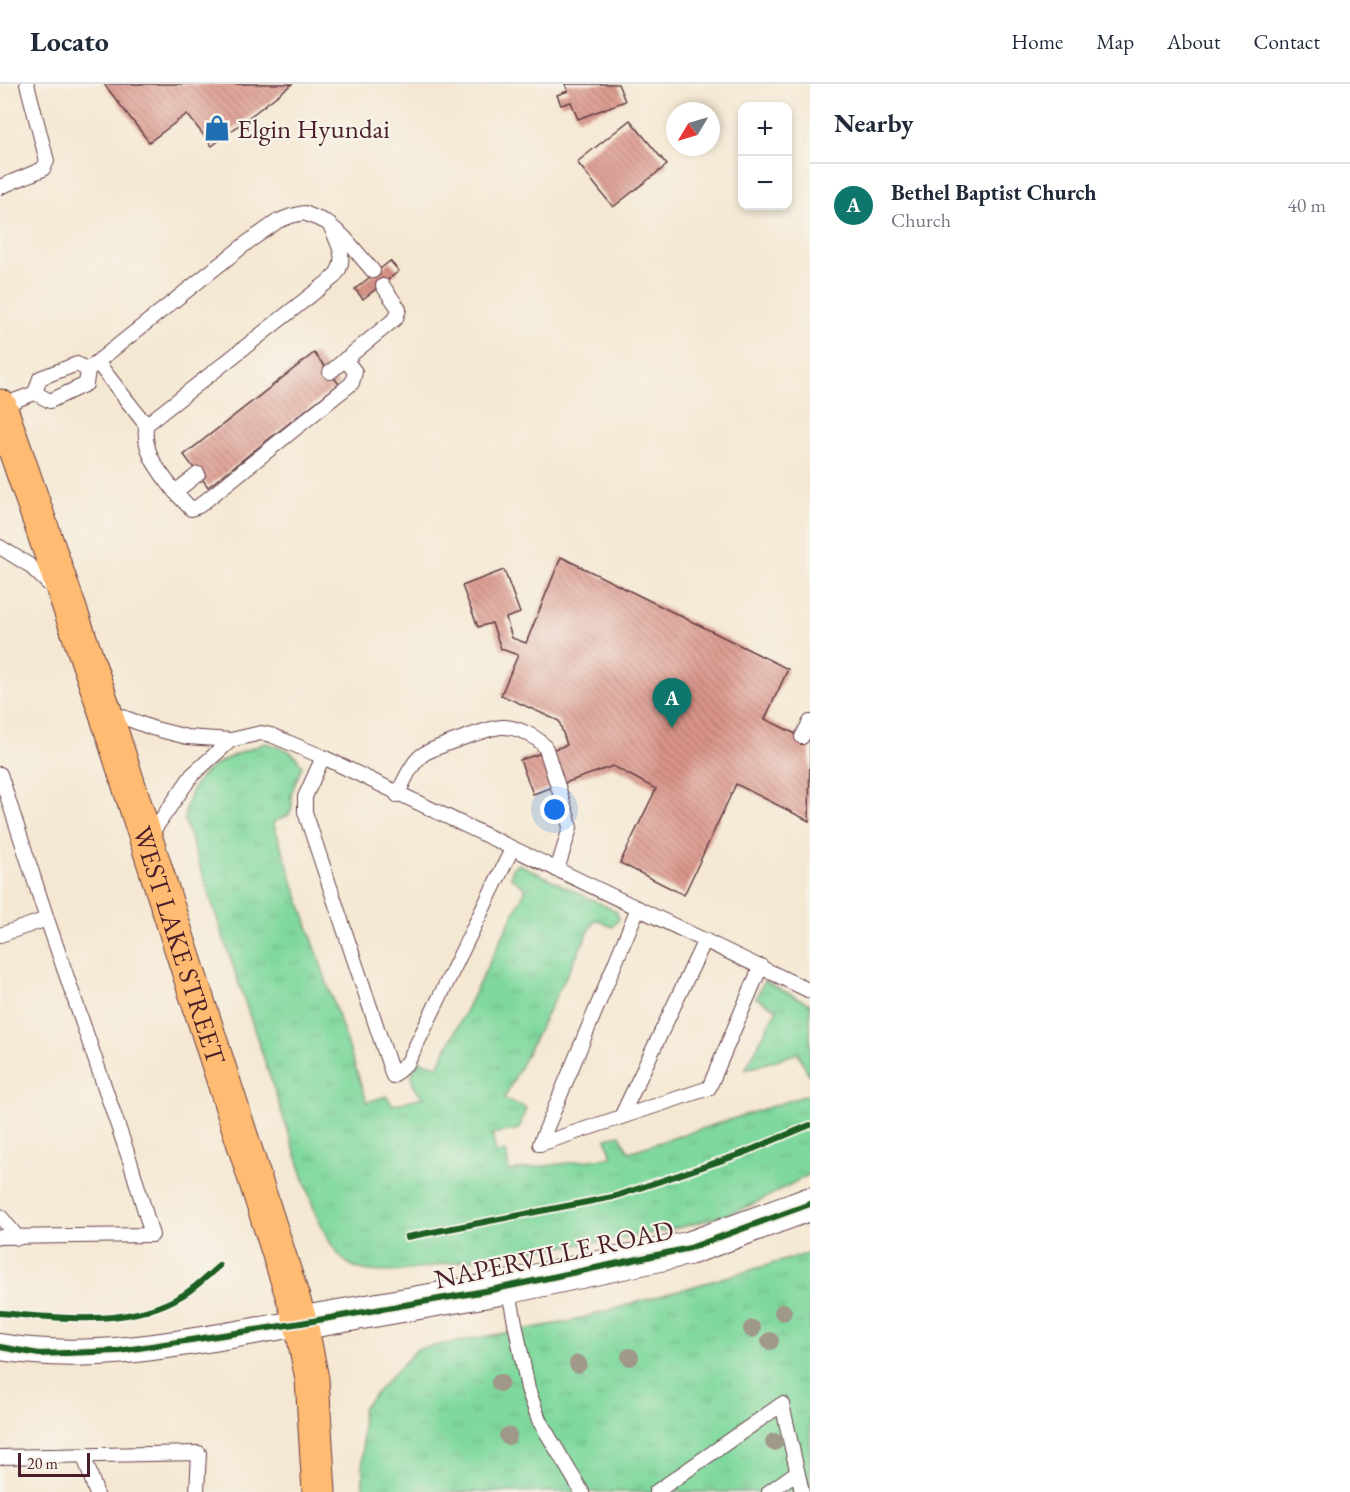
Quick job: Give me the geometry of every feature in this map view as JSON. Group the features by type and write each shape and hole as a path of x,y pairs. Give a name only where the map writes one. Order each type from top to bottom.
{"highway":[{"name":"WEST LAKE STREET","path":"2,424 105,711 302,1323 312,1379 319,1492"}],"street":[{"name":"NAPERVILLE ROAD","path":"302,1323 508,1287 690,1248 810,1204"},
{"path":"0,1347 39,1354 119,1351 302,1323"}],"lane":[{"path":"0,187 43,169 47,161 27,84"},
{"path":"35,393 50,401 86,384 92,366 248,242 278,221 304,213 330,225 373,271"},
{"path":"146,425 334,277 342,265 341,251 330,225"},
{"path":"330,372 396,318 399,309 383,286"},
{"path":"2,424 35,393 40,378 77,364 92,366 146,425 147,453 175,492 191,509 199,506 239,476 352,383 355,372 345,360"},
{"path":"175,492 198,474"},
{"path":"0,548 29,565 68,603"},
{"path":"105,711 175,735 231,740 261,733 322,757 810,991"},
{"path":"802,737 810,722"},
{"path":"398,795 411,768 425,753 501,727 517,730 539,740 546,749 570,828 557,870"},
{"path":"146,841 192,775 231,740"},
{"path":"322,757 305,797 305,812 393,1076 408,1062 512,849"},
{"path":"0,774 130,1161 152,1235 0,1237"},
{"path":"0,823 14,818"},
{"path":"639,908 540,1144 710,1088 761,966"},
{"path":"0,935 47,919"},
{"path":"621,1117 705,940"},
{"path":"0,1216 18,1238"},
{"path":"508,1287 528,1389 539,1420 582,1492"},
{"path":"656,1492 782,1404 802,1492"},
{"path":"0,1457 199,1453 197,1492"},
{"path":"84,1456 96,1492"},
{"path":"769,1492 797,1472"}],"green space":[{"path":"266,743 292,753 302,766 291,794 292,806 289,815 273,822 367,1102 386,1096 393,1105 423,1097 413,1084 413,1070 420,1061 438,1066 526,889 511,878 512,868 519,864 616,911 619,919 612,927 595,919 504,1099 526,1108 519,1129 492,1134 496,1153 506,1152 509,1171 612,1157 606,1138 620,1135 629,1152 810,1094 810,1174 765,1199 737,1211 672,1229 608,1241 400,1271 370,1271 357,1268 343,1259 327,1238 316,1215 184,819 187,802 201,777 223,760"},
{"path":"764,981 810,1004 810,1077 798,1053 745,1070 777,1009 756,998"},
{"path":"810,1253 810,1492 363,1492 362,1408 417,1349 572,1321"}],"building":[{"name":"Elgin Hyundai","path":"104,84 292,84 212,146 187,114 149,142"},
{"path":"565,84 618,84 625,101 578,119 571,102 561,105 557,95 568,91"},
{"path":"630,120 667,165 613,207 577,162"},
{"path":"390,261 399,271 363,299 355,289"},
{"path":"314,353 339,384 208,487 184,455"},
{"path":"561,557 788,669 765,719 810,741 809,821 736,784 684,895 620,863 656,789 613,766 533,794 520,760 567,745 559,721 501,695 518,655 501,649 492,623 478,627 462,586 504,570 520,613 506,618 512,638 526,643"}],"cycle path":[{"path":"407,1237 613,1197 741,1154 810,1125"},
{"path":"0,1347 39,1354 119,1351 301,1323 491,1290 690,1248 810,1204"},
{"path":"0,1313 70,1318 117,1317 162,1305 183,1295 219,1266"}],"place":[{"name":"Elgin Hyundai","path":"217,128"},
{"name":"Bethel Baptist Church","path":"672,728"}]}
